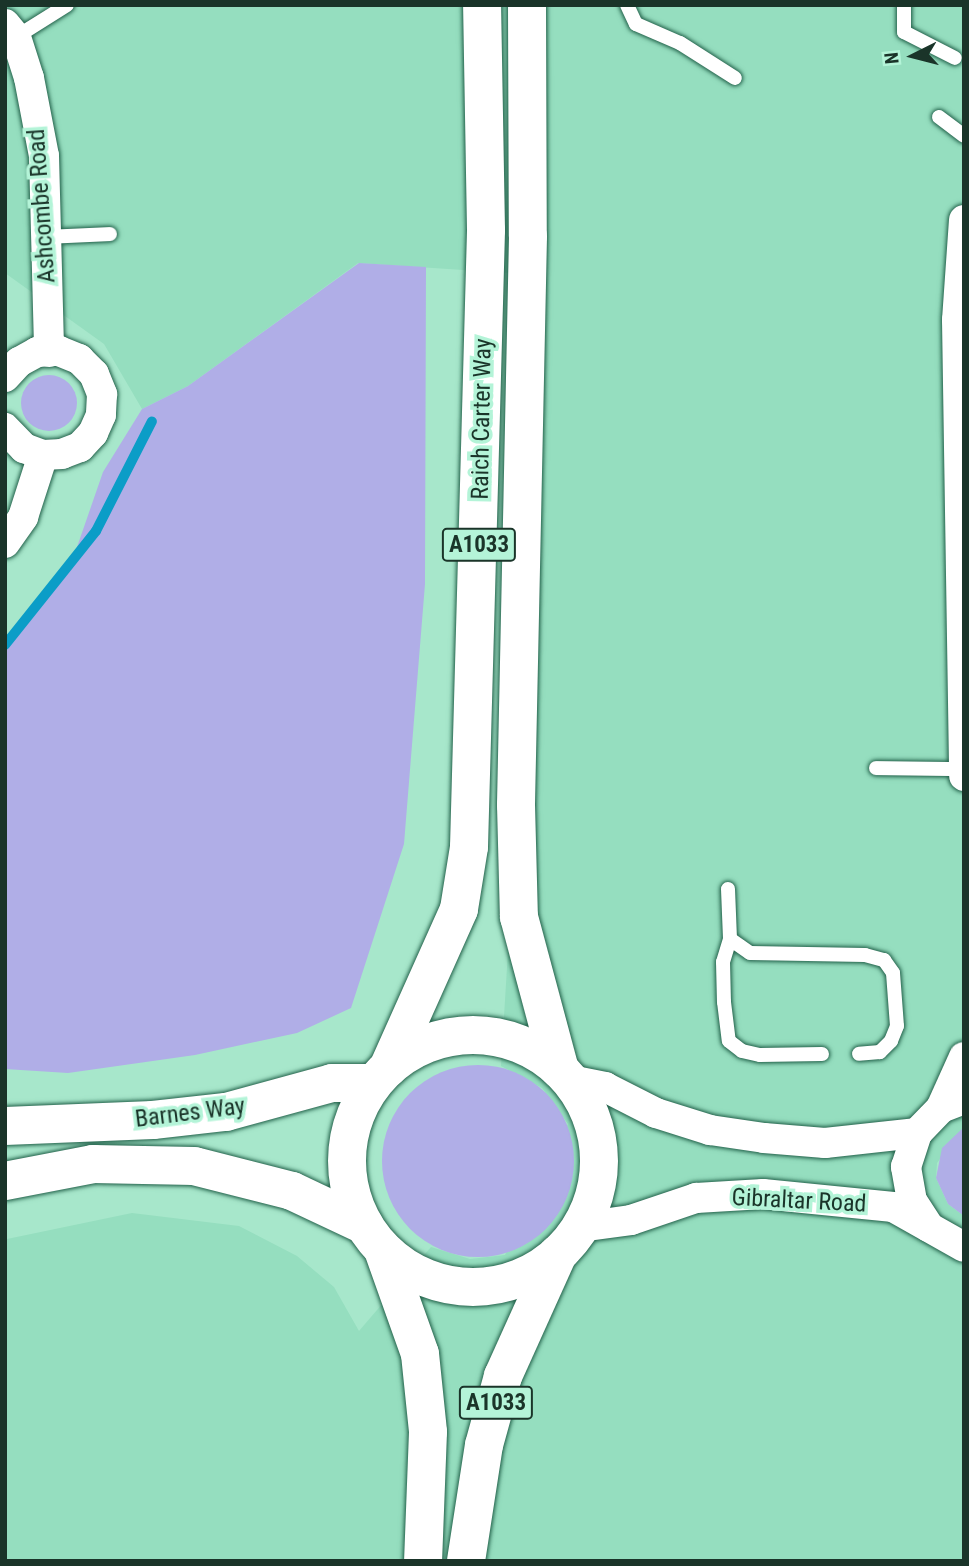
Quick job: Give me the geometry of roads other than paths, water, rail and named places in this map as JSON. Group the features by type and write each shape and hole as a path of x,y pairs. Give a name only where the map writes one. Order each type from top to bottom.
{"main road":[{"name":"Raich Carter Way","path":"380,1075 459,909 469,847 486,230 482,5"},
{"name":"Raich Carter Way","path":"527,5 528,250 516,819 519,917 565,1075"},
{"name":"A1033","path":"423,1561 428,1432 420,1354 373,1238 352,1198 348,1148 358,1110 380,1075 413,1049 443,1038 474,1035 505,1039 535,1051 565,1075 592,1119 598,1147 598,1175 503,1376 484,1445 466,1561"},
{"name":"Barnes Way","path":"5,1126 141,1121 226,1112 332,1083 380,1075"},
{"name":"Barnes Way","path":"5,1181 93,1164 194,1166 292,1191 373,1238 408,1269 438,1282 470,1287 502,1284 531,1273 569,1241"}],"street":[{"name":"Ashcombe Road","path":"10,30 44,156 49,352"},
{"path":"964,220 957,320 964,776"},
{"path":"5,377 19,362 49,352 79,359 94,374 102,394 102,415 80,447 43,455 24,449 5,428"},
{"path":"5,543 23,517 43,455"},
{"path":"931,1230 912,1201 906,1167 917,1133 953,1103 964,1057"},
{"path":"565,1075 605,1087 656,1114 710,1130 825,1143 917,1133"},
{"name":"Gibraltar Road","path":"569,1241 696,1198 764,1194 892,1207 964,1247"}],"lane":[{"path":"10,30 67,5"},
{"path":"627,5 636,24 680,43 736,78"},
{"path":"904,5 904,32 955,58"},
{"path":"939,117 964,136"},
{"path":"47,237 110,234"},
{"path":"876,768 963,769"},
{"path":"728,889 730,940 723,962 729,1041 743,1051 760,1055 822,1054"},
{"path":"730,940 763,954 865,955 884,960 893,973 897,1026 891,1041 880,1052 859,1054"}],"waterway":[{"path":"5,645 96,531 152,421"}]}
